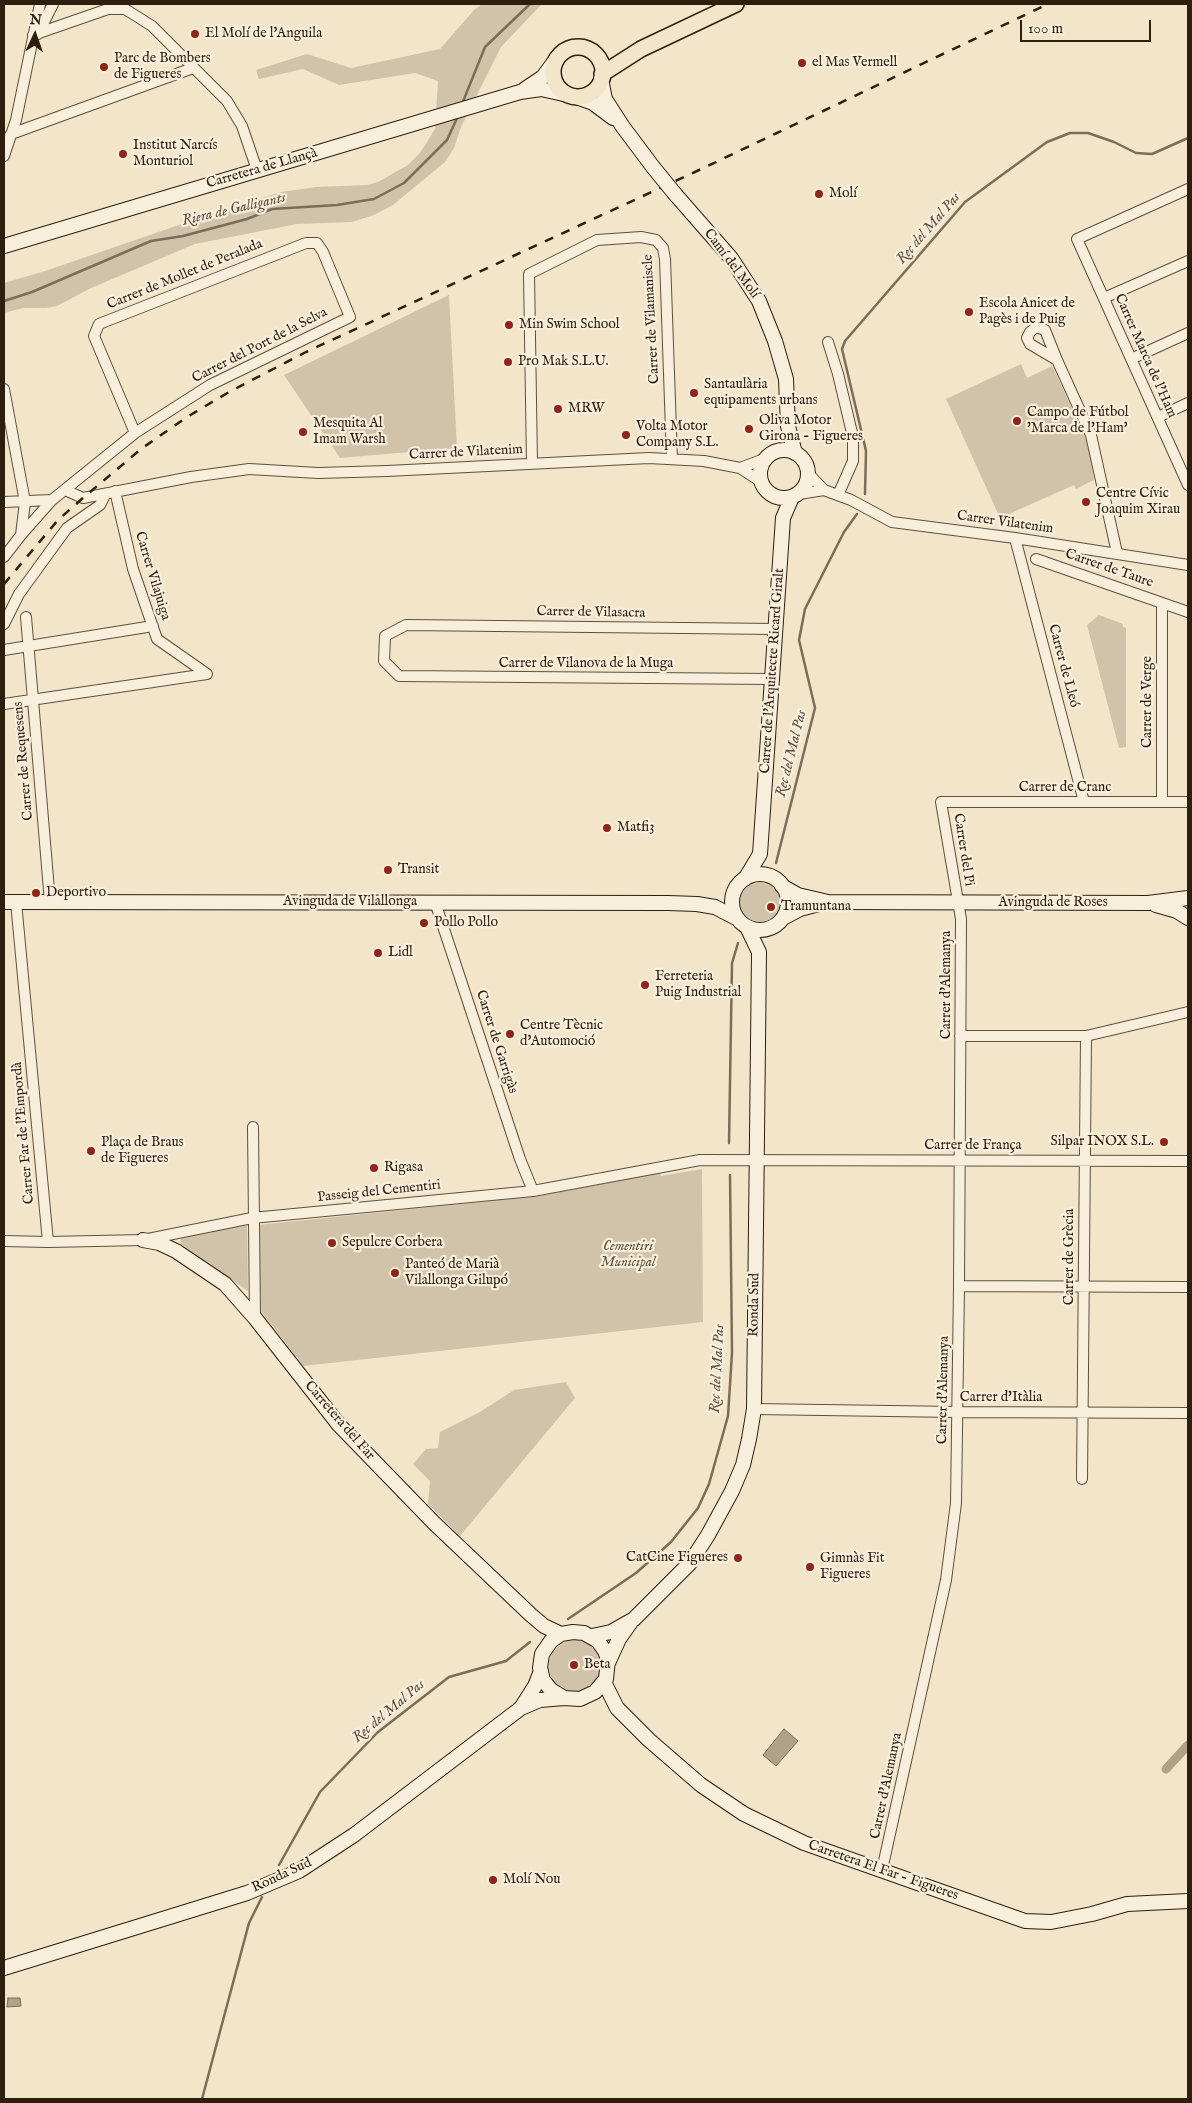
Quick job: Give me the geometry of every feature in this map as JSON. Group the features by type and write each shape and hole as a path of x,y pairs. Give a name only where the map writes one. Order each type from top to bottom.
{"main road":[{"path":"602,77 598,58 583,48 568,49 557,58 553,69 554,79 559,89 572,96 592,92 602,77 641,49 736,4"},
{"path":"590,52 616,54 641,49"},
{"name":"Carretera de Llançà","path":"520,92 543,77 557,58"},
{"name":"Camí del Molí","path":"602,77 605,99 623,127 675,194 730,258 759,301 775,341 786,380 788,426 795,453"},
{"name":"Carretera de Llançà","path":"4,246 520,92 541,89 572,96"},
{"name":"Camí del Molí","path":"572,96 593,103 623,127"},
{"name":"Camí del Molí","path":"770,455 788,426"},
{"path":"784,450 795,453 805,463 808,473 807,482 796,495 780,499 765,490 760,481 760,467 770,455 784,450"},
{"name":"Carrer de l'Arquitecte Ricard Giralt","path":"740,884 760,854 783,518 796,495"},
{"name":"Carrer de l'Arquitecte Ricard Giralt","path":"773,496 783,518"},
{"path":"760,854 766,869 787,896 788,904 783,918"},
{"path":"828,902 798,894 778,882 759,874 740,884 732,902 742,923 759,930 773,927 783,918 800,909 828,902 958,903"},
{"name":"Avinguda de Vilallonga","path":"697,904 725,899 740,884"},
{"name":"Avinguda de Roses","path":"958,903 1148,903 1188,898"},
{"name":"Avinguda de Vilallonga","path":"10,902 697,904 715,907 742,923"},
{"name":"Avinguda de Roses","path":"1148,903 1177,911 1188,918"},
{"name":"Ronda Sud","path":"742,923 759,952"},
{"name":"Ronda Sud","path":"604,1682 608,1663 620,1640 634,1619 682,1572 708,1535 742,1465 754,1409 759,952 773,927"},
{"name":"Carretera del Far","path":"143,1240 160,1243 176,1251 225,1284 255,1318 340,1425 434,1523 531,1615 544,1626 561,1634"},
{"name":"Carretera del Far","path":"531,1615 539,1629 544,1651"},
{"name":"Ronda Sud","path":"561,1634 576,1632 592,1636 611,1632 634,1619"},
{"path":"544,1651 551,1641 561,1634"},
{"path":"592,1636 603,1648 608,1663"},
{"name":"Ronda Sud","path":"521,1708 535,1686 541,1672 541,1661 544,1651"},
{"path":"541,1672 549,1688 564,1698"},
{"path":"583,1699 595,1692 604,1682"},
{"name":"Carretera El Far - Figueres","path":"604,1682 617,1708 648,1740 684,1771 732,1807 770,1828 797,1840 1014,1918 1038,1922 1066,1920 1127,1904 1188,1901"},
{"path":"583,1699 617,1708"},
{"name":"Ronda Sud","path":"4,1968 247,1893 299,1871 354,1835 521,1708 540,1700 583,1699"}],"street":[{"path":"4,156 16,120 36,34 40,4"},
{"path":"36,34 53,4"},
{"path":"36,34 108,10 125,10 152,26 226,101 242,126 256,170"},
{"path":"4,144 12,134 193,68"},
{"path":"16,120 26,129"},
{"name":"Carrer Marca de l'Ham","path":"1188,189 1077,239 1188,486"},
{"name":"Carrer de Vilamaniscle","path":"532,463 529,274 597,240 641,238 656,240 663,248 666,259 672,459"},
{"name":"Carrer de Mollet de Peralada","path":"135,433 94,336 99,324 306,243 317,244 323,252 350,317"},
{"path":"1104,298 1188,261"},
{"name":"Carrer del Port de la Selva","path":"4,557 20,535 52,500 135,433 210,385 350,317"},
{"path":"1131,359 1188,334"},
{"path":"828,342 838,374 853,437 853,461 838,495"},
{"path":"1057,360 1092,435 1117,554"},
{"path":"4,389 24,502 20,535"},
{"path":"1158,417 1188,403"},
{"path":"740,468 770,455"},
{"name":"Carrer de Vilatenim","path":"65,490 83,498 191,477 249,469 318,473 532,463 672,459 704,461 740,468 760,481"},
{"name":"Carrer Vilatenim","path":"808,473 824,490 863,506 892,522 1037,541 1188,565"},
{"name":"Carrer Vilatenim","path":"796,495 824,490"},
{"name":"Carrer Vilajuiga","path":"33,701 207,674 156,639 133,569 115,491"},
{"name":"Carrer de Vilatenim","path":"4,624 18,594 67,528 100,505 105,495"},
{"path":"4,502 52,500"},
{"name":"Carrer de Lleó","path":"1015,538 1084,802"},
{"path":"1023,563 1036,559 1037,541"},
{"name":"Carrer de Taure","path":"1036,559 1188,612"},
{"name":"Carrer de Verge","path":"1162,603 1162,802"},
{"name":"Carrer de Requesens","path":"26,617 50,902"},
{"name":"Carrer de Vilasacra","path":"399,676 384,661 385,636 406,625 776,629"},
{"path":"4,649 29,648 153,626"},
{"name":"Carrer de Vilanova de la Muga","path":"399,676 773,679"},
{"path":"4,704 33,701"},
{"name":"Carrer de Cranc","path":"941,802 1188,802"},
{"name":"Carrer del Pi","path":"941,802 958,903"},
{"name":"Carrer Far de l'Empordà","path":"10,902 48,1242"},
{"name":"Carrer de Garrigàs","path":"435,902 533,1191"},
{"name":"Carrer d'Alemanya","path":"882,1870 951,1552 956,1504 960,1160 960,919 958,903"},
{"path":"960,1036 1086,1036 1188,1012"},
{"name":"Carrer de Grècia","path":"1082,1479 1086,1036"},
{"path":"253,1127 252,1218 255,1318"},
{"name":"Passeig del Cementiri","path":"4,1241 143,1240 252,1218 533,1191 700,1160 757,1159"},
{"name":"Carrer de França","path":"757,1159 1188,1161"},
{"path":"176,1251 175,1239 182,1232"},
{"path":"959,1286 1188,1287"},
{"name":"Carrer d'Itàlia","path":"754,1409 1188,1413"}],"green space":[{"path":"482,4 542,4 501,47 461,127 454,148 445,162 393,205 374,215 352,222 297,224 195,244 91,288 57,306 23,308 4,313 4,283 281,192 316,187 367,185 378,182 408,165 420,153 435,129 438,81 415,73 339,85 303,69 259,79 256,70 307,54 351,68 440,49 474,10"},
{"path":"449,295 457,448 340,458 284,375"},
{"name":"Campo de Fútbol 'Marca de l'Ham'","path":"1021,364 1027,378 1052,366 1088,443 1094,480 1076,489 1074,485 1000,518 946,399"},
{"path":"1099,615 1123,624 1122,626 1126,628 1126,747 1119,748 1087,625"},
{"path":"760,880 772,884 778,890 782,902 778,914 772,920 760,924 748,920 742,914 738,902 742,890 748,884"},
{"name":"Cementiri Municipal","path":"702,1169 703,1322 303,1366 261,1311 257,1225 539,1196 660,1173 661,1176"},
{"path":"247,1224 248,1291 181,1244 181,1236"},
{"path":"566,1382 575,1398 460,1536 428,1504 430,1481 413,1464 426,1449 438,1448 440,1432 480,1412 514,1390"},
{"path":"575,1640 589,1644 597,1652 601,1666 597,1680 589,1688 575,1692 561,1688 553,1680 549,1666 553,1652 561,1644"}],"shaded area":[{"path":"784,1729 798,1741 776,1766 763,1755"},
{"path":"8,1998 20,1998 21,2006 7,2007"}],"waterway":[{"name":"Riera de Galligants","path":"462,104 485,47 530,4"},
{"name":"Riera de Galligants","path":"4,301 32,292 151,241 183,236 247,219 272,209 337,205 374,199 404,183 447,140 458,116"},
{"name":"Rec del Mal Pas","path":"865,494 866,451 842,349 845,341 965,202 1047,142 1070,133 1088,133 1114,142 1136,153 1152,154 1188,138"},
{"name":"Rec del Mal Pas","path":"776,863 815,708 799,640 805,609 844,532 857,514"},
{"name":"Rec del Mal Pas","path":"729,1143 732,963 738,943"},
{"name":"Rec del Mal Pas","path":"568,1619 636,1573 671,1542 698,1508 709,1484 728,1416 732,1353 730,1175"},
{"name":"Rec del Mal Pas","path":"279,1865 320,1792 378,1732 449,1677 506,1661 530,1642"},
{"path":"1166,1769 1188,1745"},
{"name":"Rec del Mal Pas","path":"202,2099 249,1923 262,1897"}],"railway":[{"path":"4,584 58,520 83,498 141,449 187,417 229,392 306,352 697,171 1048,4"}],"place":[{"name":"El Molí de l'Anguila","path":"195,34"},
{"name":"el Mas Vermell","path":"802,63"},
{"name":"Parc de Bombers de Figueres","path":"104,67"},
{"name":"Institut Narcís Monturiol","path":"123,154"},
{"name":"Molí","path":"819,194"},
{"name":"Escola Anicet de Pagès i de Puig","path":"969,312"},
{"name":"Min Swim School","path":"509,325"},
{"name":"Pro Mak S.L.U.","path":"508,362"},
{"name":"Santaulària equipaments urbans","path":"694,393"},
{"name":"MRW","path":"558,409"},
{"name":"Campo de Fútbol 'Marca de l'Ham'","path":"1017,421"},
{"name":"Oliva Motor Girona - Figueres","path":"749,429"},
{"name":"Mesquita Al Imam Warsh","path":"303,432"},
{"name":"Volta Motor Company S.L.","path":"626,435"},
{"name":"Centre Cívic Joaquim Xirau","path":"1086,502"},
{"name":"Matfi3","path":"607,828"},
{"name":"Transit","path":"388,870"},
{"name":"Deportivo","path":"36,893"},
{"name":"Tramuntana","path":"771,907"},
{"name":"Pollo Pollo","path":"424,923"},
{"name":"Lidl","path":"378,953"},
{"name":"Ferreteria Puig Industrial","path":"645,985"},
{"name":"Centre Tècnic d'Automoció","path":"510,1034"},
{"name":"Silpar INOX S.L.","path":"1164,1142"},
{"name":"Plaça de Braus de Figueres","path":"91,1151"},
{"name":"Rigasa","path":"374,1168"},
{"name":"Sepulcre Corbera","path":"332,1243"},
{"name":"Panteó de Marià Vilallonga Gilupó","path":"395,1273"},
{"name":"CatCine Figueres","path":"738,1558"},
{"name":"Gimnàs Fit Figueres","path":"810,1567"},
{"name":"Beta","path":"574,1665"},
{"name":"Molí Nou","path":"493,1880"}]}
